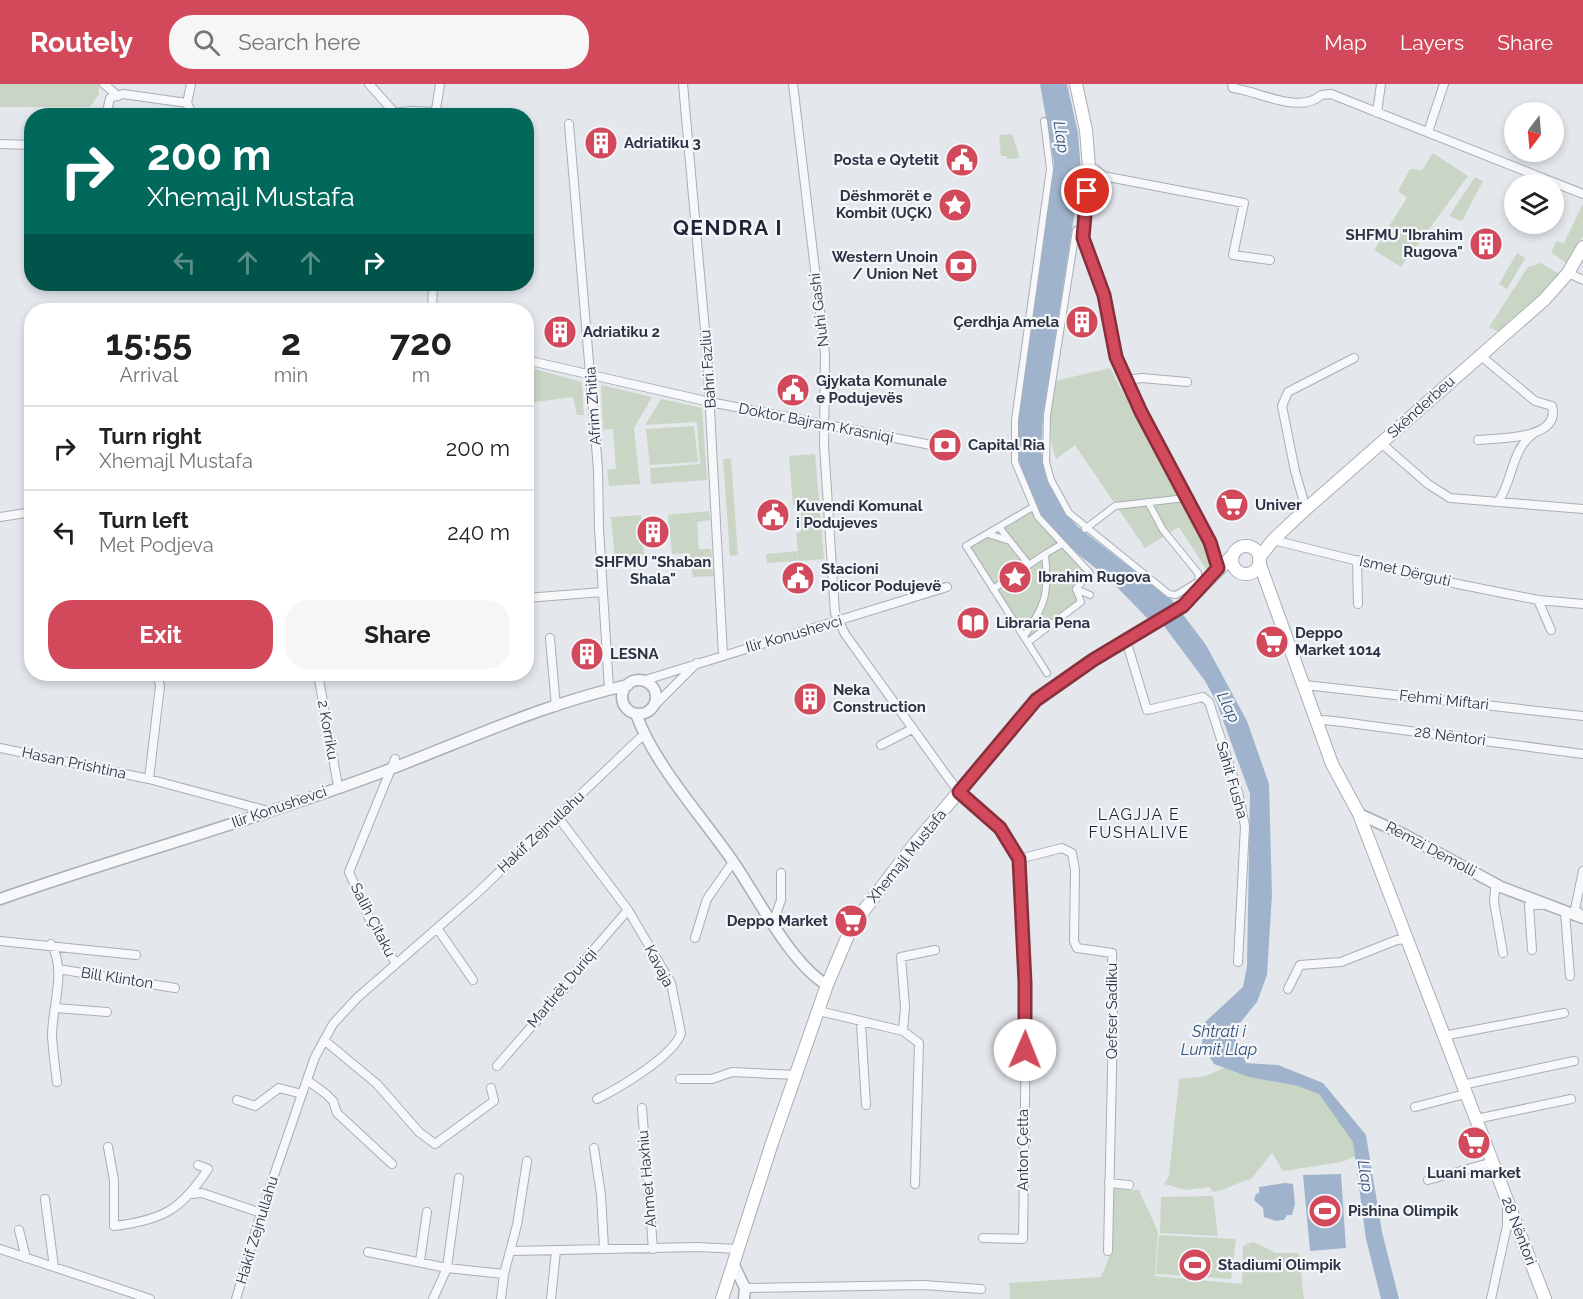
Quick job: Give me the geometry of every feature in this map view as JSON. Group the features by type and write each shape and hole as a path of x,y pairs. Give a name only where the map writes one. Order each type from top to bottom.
{"main road":[{"path":"1076,84 1086,130 1089,168 1083,238 1100,279 1116,357 1125,380 1210,542 1218,568 1253,572 1259,560 1256,551 1246,546"},
{"name":"Skënderbeu","path":"1259,560 1273,540 1306,509 1544,300 1568,273 1583,247"},
{"path":"1240,572 1234,567 1233,555 1238,549 1273,540"},
{"name":"Xhemajl Mustafa","path":"722,1299 827,985 852,926 872,897 1036,700 1126,640 1183,606 1233,555"},
{"name":"28 Nëntori","path":"1259,560 1271,600 1305,685 1332,764 1359,814 1545,1299"},
{"name":"28 Nëntori","path":"1240,572 1271,600"}],"street":[{"path":"104,84 118,96"},
{"path":"189,108 187,103 191,84"},
{"path":"369,84 390,108"},
{"path":"436,108 440,84"},
{"name":"Bahri Fazliu","path":"683,84 710,402 723,655"},
{"name":"Nuhi Gashi","path":"793,84 825,354 830,563 837,621 959,792"},
{"path":"1377,113 1381,84"},
{"path":"1428,132 1444,84"},
{"path":"1233,86 1297,102 1314,101 1321,95 1332,94 1583,194"},
{"path":"108,108 110,98 118,96 187,103"},
{"path":"1044,121 1050,169 1015,420 1015,462 1033,507 1090,573 1076,589"},
{"name":"Afrim Zhitia","path":"569,124 591,375 609,689"},
{"path":"0,144 24,145"},
{"path":"1089,168 1095,169 1103,176 1244,203 1233,255 1270,260"},
{"path":"1076,230 1047,415 1044,451 1052,480 1069,513 1085,529 1169,594 1176,596 1194,586 1198,581 1198,573 1163,530 1148,502"},
{"path":"1568,273 1583,280"},
{"path":"1481,356 1535,401 1552,406 1553,415 1550,423 1533,434 1516,455 1505,493 1498,502"},
{"path":"1306,509 1295,471 1282,406 1283,399 1288,392 1353,358"},
{"name":"Doktor Bajram Krasniqi","path":"534,362 710,402 931,445"},
{"path":"1125,380 1142,378 1187,382"},
{"path":"1478,440 1533,434"},
{"path":"1381,443 1428,484 1450,498 1583,509"},
{"path":"1085,529 1115,506 1187,498"},
{"path":"1033,507 966,546 1047,673"},
{"path":"0,517 24,513"},
{"path":"999,527 1029,565"},
{"path":"988,534 1011,541"},
{"name":"Ismet Dërguti","path":"1273,540 1538,600 1583,604"},
{"path":"993,589 1062,543"},
{"path":"1026,639 1047,596 1045,554"},
{"path":"1357,560 1358,604"},
{"name":"Ilir Konushevci","path":"642,681 946,587"},
{"path":"1076,589 1090,595"},
{"path":"1026,639 1081,602 1076,589"},
{"path":"534,597 603,592"},
{"path":"1538,600 1551,630"},
{"path":"550,638 556,707"},
{"name":"Sahit Fusha","path":"1126,640 1147,710 1203,697 1209,702 1238,792 1245,826 1239,962"},
{"path":"636,714 645,713 652,708 698,663"},
{"name":"Hasan Prishtina","path":"148,779 159,681"},
{"name":"2 Korriku","path":"319,681 338,786"},
{"path":"609,689 642,681 651,685 656,694 652,708"},
{"path":"624,704 623,694 628,685"},
{"name":"Fehmi Miftari","path":"1305,685 1583,716"},
{"path":"609,689 636,714 646,735 800,961 827,985"},
{"name":"Ilir Konushevci","path":"0,899 268,811 391,768 471,736 609,689"},
{"name":"28 Nëntori","path":"1318,724 1324,720 1342,722 1583,754"},
{"path":"881,745 912,729"},
{"name":"Hakif Zejnullahu","path":"236,1299 261,1213 307,1080 324,1040 349,1006 558,817 640,738 646,735"},
{"name":"Hasan Prishtina","path":"0,748 148,779 268,811"},
{"name":"Salih Çitaku","path":"391,768 349,872 369,918 396,964"},
{"name":"Anton Çetta","path":"959,792 1000,828 1019,859 1026,1029 1023,1239 983,1238"},
{"name":"Remzi Demolli","path":"1359,814 1403,834 1501,887 1583,917"},
{"name":"Kavaja","path":"558,817 599,868 628,910 671,983 681,1033 679,1041 663,1056 597,1099"},
{"name":"Qefser Sadiku","path":"1019,859 1062,848 1072,853 1075,870 1074,941 1077,948 1112,953 1113,1025 1108,1251"},
{"path":"694,938 707,899 733,862"},
{"name":"Remzi Demolli","path":"1583,871 1575,909 1583,917"},
{"path":"773,923 781,900 781,873"},
{"path":"1501,887 1495,889 1494,902 1503,953"},
{"path":"1532,950 1529,904 1543,904"},
{"name":"Martirët Duriqi","path":"497,1066 567,987 584,962 628,910"},
{"path":"1565,912 1570,976"},
{"path":"436,928 473,980"},
{"path":"1288,989 1300,965 1341,962 1397,940 1407,939"},
{"name":"Bill Klinton","path":"0,941 51,944 136,955"},
{"name":"Bill Klinton","path":"51,944 57,953 58,969 52,1035 57,1082"},
{"path":"903,1031 905,1007 901,957 935,950"},
{"name":"Bill Klinton","path":"58,969 175,988"},
{"path":"56,1008 106,1012"},
{"path":"819,1011 861,1023 903,1031 919,1043 915,1184"},
{"path":"1443,1036 1564,1013"},
{"path":"861,1023 866,1105"},
{"path":"324,1040 377,1084 419,1132 435,1144 494,1101 490,1088"},
{"path":"1415,1107 1464,1090 1574,1061"},
{"path":"680,1079 712,1079 732,1072 797,1075"},
{"path":"307,1080 326,1094 333,1101 337,1113 392,1164"},
{"path":"237,1100 255,1106 279,1088 302,1094"},
{"path":"1476,1119 1571,1099"},
{"name":"Ahmet Haxhiu","path":"642,1108 653,1249"},
{"path":"108,1147 114,1180 114,1226 145,1222 166,1214 192,1194 208,1169 198,1165"},
{"path":"594,1148 601,1195 604,1248"},
{"path":"501,1299 504,1274 512,1251 527,1161"},
{"path":"1428,1180 1493,1162"},
{"path":"433,1299 447,1268 459,1178"},
{"path":"1109,1183 1129,1185"},
{"path":"192,1194 202,1193 261,1213"},
{"path":"45,1199 54,1267"},
{"path":"1491,1299 1507,1226 1506,1199"},
{"path":"420,1261 427,1212"},
{"path":"20,1230 26,1258"},
{"name":"Ahmet Haxhiu","path":"512,1251 604,1248 738,1249"},
{"path":"0,1249 150,1299"},
{"path":"551,1299 556,1251"},
{"path":"368,1252 447,1268 504,1274"},
{"path":"734,1265 744,1294 923,1285 981,1289"}],"green space":[{"path":"0,84 99,84 99,94 90,107 0,107"},
{"path":"1012,134 1020,158 1007,159 1006,156 1001,156 999,135"},
{"path":"1433,153 1468,176 1401,267 1374,250 1407,198 1398,191 1410,169 1422,170"},
{"path":"1475,177 1483,181 1462,221 1449,216"},
{"path":"1583,204 1583,236 1567,264 1551,252 1557,241 1564,243"},
{"path":"1517,253 1525,258 1507,289 1499,284"},
{"path":"1541,263 1561,275 1503,334 1489,327 1528,267"},
{"path":"1110,368 1220,577 1214,581 1179,527 1145,548 1075,445 1056,459 1050,430 1055,381"},
{"path":"534,369 582,382 584,415 577,415 573,397 534,402"},
{"path":"601,385 652,397 634,428 640,484 609,486 607,470 616,469 613,429 603,430"},
{"path":"661,399 702,408 707,480 651,484 650,468 700,464 697,422 645,425"},
{"path":"694,426 698,462 650,465 646,429"},
{"path":"815,454 824,559 798,561 797,554 797,561 767,563 766,554 798,551 796,533 801,532 801,505 793,505 789,456"},
{"path":"723,459 731,459 738,555 730,556"},
{"path":"1033,507 1090,573 1076,589 1081,602 1028,642 966,546 988,534 1009,541 1003,525"},
{"path":"709,511 710,520 697,522 699,549 711,549 714,576 693,577 690,553 672,554 668,515"},
{"path":"641,515 644,557 615,559 611,517"},
{"path":"1226,1067 1319,1089 1358,1138 1360,1154 1342,1162 1283,1171 1272,1153 1251,1179 1213,1192 1210,1187 1186,1190 1164,1184 1169,1176 1179,1079 1206,1076"},
{"path":"1112,1189 1139,1190 1158,1232 1155,1276 1242,1284 1243,1246 1253,1242 1276,1253 1299,1253 1304,1299 1010,1299 1009,1283 1101,1277 1111,1252"},
{"path":"1213,1196 1218,1236 1160,1233 1161,1197"},
{"name":"Stadiumi Olimpik","path":"1159,1235 1236,1239 1231,1279 1156,1274"}],"water":[{"name":"Shtrati i Lumit Llap","path":"1040,84 1067,84 1078,133 1081,171 1043,417 1041,451 1046,476 1063,509 1077,526 1172,600 1206,645 1247,721 1269,784 1272,895 1267,975 1257,1002 1236,1028 1236,1041 1246,1063 1278,1065 1323,1083 1366,1135 1382,1232 1399,1299 1381,1299 1366,1239 1353,1142 1319,1094 1298,1086 1249,1077 1214,1064 1202,1045 1203,1024 1243,987 1247,966 1250,794 1216,701 1205,681 1164,626 1147,618 1109,579 1068,546 1043,519 1027,489 1018,457 1016,436 1054,163"},
{"name":"Pishina Olimpik","path":"1341,1174 1346,1248 1310,1251 1303,1175"},
{"path":"1293,1184 1295,1204 1292,1215 1287,1215 1284,1220 1276,1221 1264,1217 1263,1208 1254,1200 1256,1194 1259,1193 1259,1187"}],"place":[{"name":"Adriatiku 3","path":"601,143"},
{"name":"Posta e Qytetit","path":"962,160"},
{"name":"Dëshmorët e Kombit (UÇK)","path":"955,205"},
{"name":"SHFMU \"Ibrahim Rugova\"","path":"1486,244"},
{"name":"Western Unoin / Union Net","path":"961,266"},
{"name":"Çerdhja Amela","path":"1082,322"},
{"name":"Adriatiku 2","path":"560,332"},
{"name":"Gjykata Komunale e Podujevës","path":"793,390"},
{"name":"Capital Ria","path":"945,445"},
{"name":"Univer","path":"1232,505"},
{"name":"Kuvendi Komunal i Podujeves","path":"773,515"},
{"name":"SHFMU \"Shaban Shala\"","path":"653,532"},
{"name":"Ibrahim Rugova","path":"1015,577"},
{"name":"Stacioni Policor Podujevë","path":"798,578"},
{"name":"Libraria Pena","path":"973,623"},
{"name":"Deppo Market 1014","path":"1272,642"},
{"name":"LESNA","path":"587,654"},
{"name":"Neka Construction","path":"810,699"},
{"name":"Deppo Market","path":"851,921"},
{"name":"Luani market","path":"1474,1143"},
{"name":"Pishina Olimpik","path":"1325,1211"},
{"name":"Stadiumi Olimpik","path":"1195,1265"}],"district":[{"name":"QENDRA I","path":"728,228"},
{"name":"LAGJJA E FUSHALIVE","path":"1139,823"}],"route":[{"path":"1025,1050 1023,908 1019,859 1000,828 959,792 1036,700 1093,660 1183,606 1218,568 1210,542 1141,412 1116,357 1100,279 1088,255 1083,238 1087,191"}],"water label":[{"name":"Llap","path":"1062,137"},
{"name":"Llap","path":"1229,707"},
{"name":"Llap","path":"1366,1176"}]}
